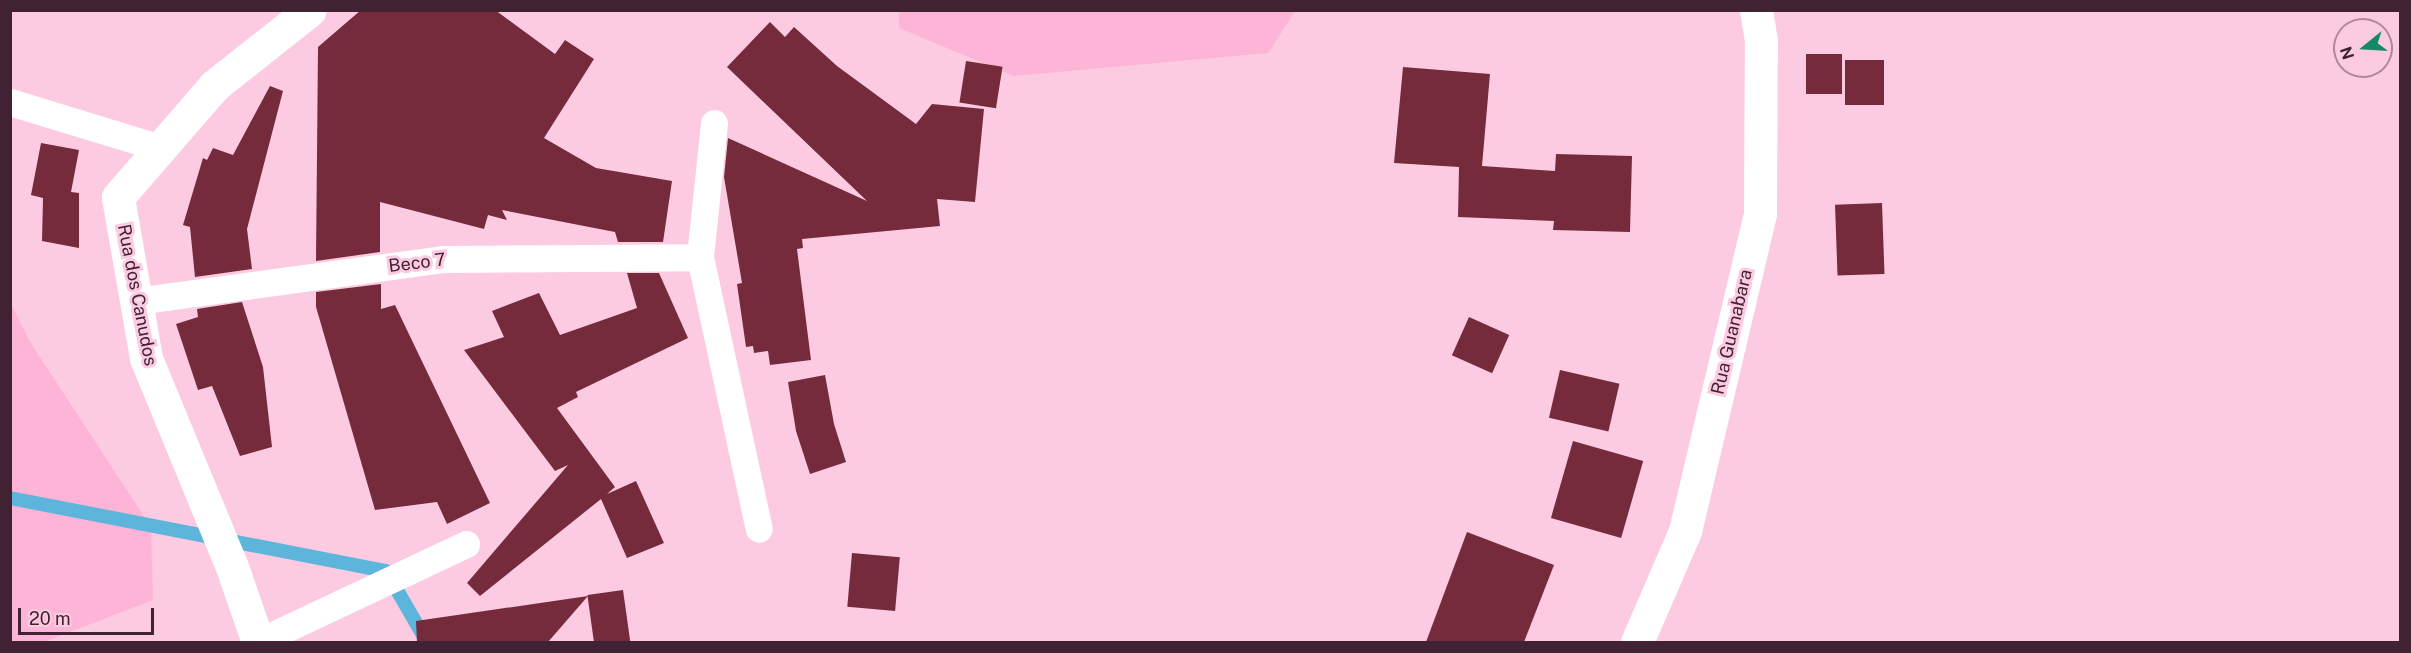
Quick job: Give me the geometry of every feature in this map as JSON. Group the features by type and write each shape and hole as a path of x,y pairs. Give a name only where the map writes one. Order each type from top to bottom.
{"street":[{"name":"Rua dos Canudos","path":"258,642 232,567 146,358 118,197 214,86 310,10"},
{"name":"Rua Guanabara","path":"1637,642 1684,531 1760,214 1761,41 1756,10"}],"lane":[{"path":"10,102 160,148"},
{"path":"714,123 700,257 759,529"},
{"name":"Beco 7","path":"136,301 444,259 700,257"},
{"path":"258,642 466,544"}],"shaded area":[{"path":"899,10 1295,11 1268,53 1014,76 899,28"},
{"path":"11,304 30,342 151,527 153,600 44,642 11,642"}],"building":[{"path":"361,10 495,10 555,54 565,40 594,59 544,138 596,168 672,181 663,242 618,242 615,232 502,210 507,220 488,215 484,229 380,202 380,252 316,261 318,47"},
{"path":"770,22 785,37 794,27 837,66 916,124 932,104 984,109 975,202 937,199 940,226 802,239 803,248 797,249 811,360 770,365 768,351 754,353 753,346 746,347 737,284 742,283 724,177 728,138 867,201 727,67"},
{"path":"1806,54 1842,54 1842,94 1806,94"},
{"path":"1845,60 1884,60 1884,105 1845,105"},
{"path":"966,61 1003,67 996,108 959,102"},
{"path":"1403,67 1490,74 1482,166 1555,171 1556,154 1632,156 1630,232 1553,230 1554,221 1458,217 1459,167 1394,163"},
{"path":"270,86 283,91 247,229 252,269 195,277 190,227 183,225 203,158 207,160 213,148 233,155"},
{"path":"41,143 79,150 71,192 79,193 79,248 42,241 43,198 31,195"},
{"path":"1882,203 1884,274 1838,276 1835,205"},
{"path":"627,273 659,273 688,338 576,392 578,397 557,408 615,487 607,494 636,481 664,543 627,558 601,499 480,596 467,583 568,465 555,471 464,350 504,337 492,311 539,293 560,335 637,308"},
{"path":"381,284 381,309 395,305 490,503 447,524 437,502 375,510 316,307 316,292"},
{"path":"242,302 263,367 272,447 240,456 212,386 198,390 176,324 198,317 197,309"},
{"path":"1469,317 1509,335 1492,373 1452,355"},
{"path":"1560,370 1619,384 1608,431 1549,418"},
{"path":"825,375 834,424 846,462 810,474 796,431 788,382"},
{"path":"1573,441 1643,461 1621,538 1551,518"},
{"path":"1467,532 1554,565 1524,642 1426,642"},
{"path":"852,553 900,557 895,611 847,607"},
{"path":"623,590 630,641 594,642 587,595"},
{"path":"588,596 548,642 417,642 416,621"}],"waterway":[{"path":"10,498 386,571 427,642"}]}
